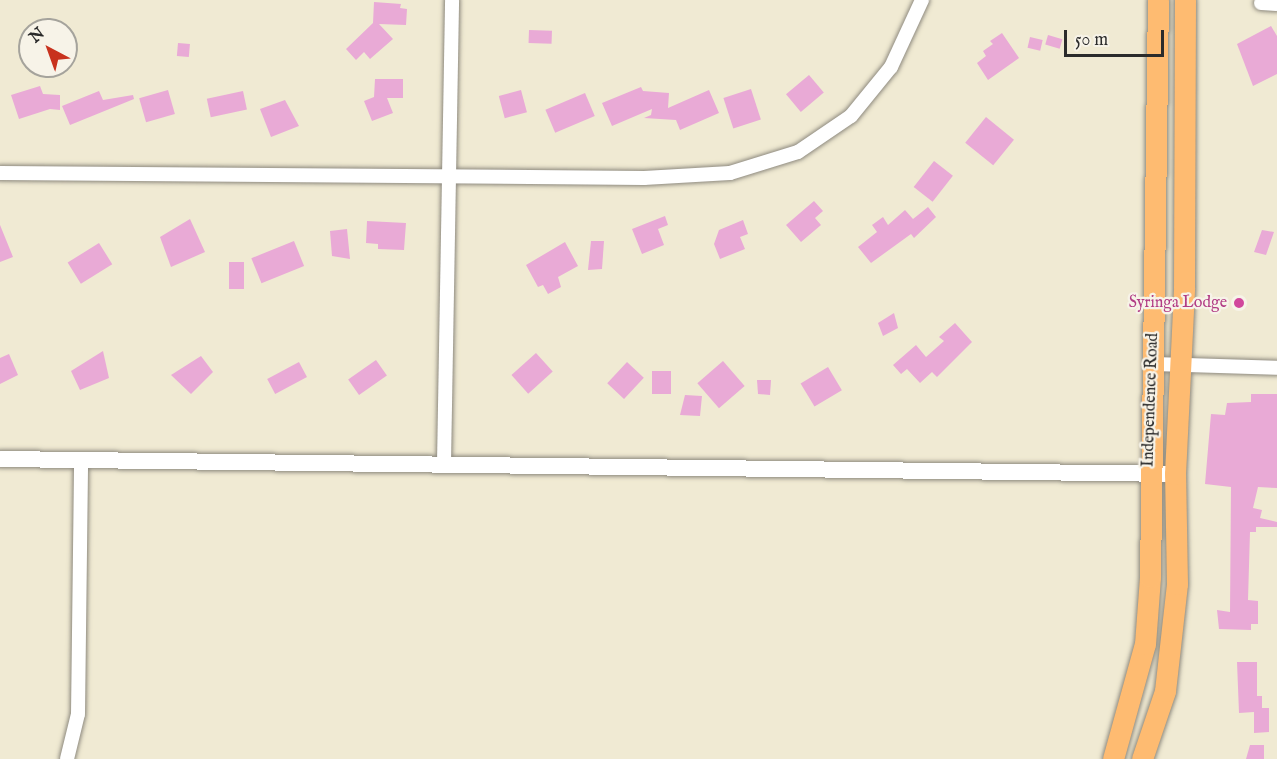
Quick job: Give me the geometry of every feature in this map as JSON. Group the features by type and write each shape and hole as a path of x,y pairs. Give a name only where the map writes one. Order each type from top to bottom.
{"main road":[{"name":"Independence Road","path":"1113,759 1145,644 1150,577 1149,474 1153,364 1158,0"},
{"name":"Independence Road","path":"1142,759 1169,665 1177,584 1175,474 1184,287 1185,0"}],"street":[{"path":"444,463 452,0"},
{"path":"0,173 449,178 679,177 730,173 788,156 827,134 873,91 904,45 922,0"},
{"path":"1261,3 1277,4"},
{"path":"1153,364 1277,368"},
{"path":"0,459 1175,474"},
{"path":"67,759 78,714 81,461"}],"building":[{"path":"374,2 401,4 400,8 407,9 406,25 379,24 393,39 370,59 364,52 356,60 346,49 373,23"},
{"path":"1271,26 1277,36 1277,74 1253,86 1237,44"},
{"path":"529,30 552,31 552,44 529,43"},
{"path":"1002,33 1019,58 988,80 977,63 986,56 983,51 993,44 990,41"},
{"path":"1048,35 1062,39 1060,49 1045,45"},
{"path":"1030,37 1043,40 1040,51 1028,48"},
{"path":"178,43 190,44 189,57 177,56"},
{"path":"809,75 824,93 801,112 786,94"},
{"path":"375,79 403,79 403,98 387,98 393,113 372,121 364,101 374,97"},
{"path":"40,86 43,94 60,95 60,110 50,109 19,119 11,95"},
{"path":"641,87 643,91 669,93 668,108 709,90 719,113 680,130 676,120 644,118 651,115 652,109 612,126 602,103"},
{"path":"751,89 761,119 733,128 723,98"},
{"path":"168,90 175,114 146,122 139,98"},
{"path":"521,90 527,112 505,118 499,96"},
{"path":"99,91 103,100 133,95 134,99 70,125 62,106"},
{"path":"243,91 247,110 211,117 207,99"},
{"path":"585,93 595,116 555,133 545,110"},
{"path":"285,100 299,126 271,137 260,109"},
{"path":"986,117 1014,140 993,165 965,143"},
{"path":"934,161 953,176 933,202 914,187"},
{"path":"814,201 823,211 815,218 821,225 801,242 786,225"},
{"path":"928,207 936,217 914,238 911,234 871,263 858,247 877,232 872,225 883,217 888,225 905,210 913,219"},
{"path":"665,216 668,225 658,229 664,245 642,254 632,229"},
{"path":"190,219 205,252 171,267 160,237"},
{"path":"743,220 748,234 740,237 745,249 720,259 714,244 719,230"},
{"path":"367,221 406,223 404,250 378,249 378,244 366,243"},
{"path":"0,225 13,257 0,262"},
{"path":"347,229 350,259 332,256 330,231"},
{"path":"1262,230 1274,232 1266,255 1254,252"},
{"path":"294,241 304,266 261,283 251,258"},
{"path":"591,241 604,241 602,269 588,270"},
{"path":"565,242 578,266 558,277 561,287 548,294 543,285 538,287 526,265"},
{"path":"99,243 112,264 81,284 68,263"},
{"path":"229,262 244,262 244,289 229,289"},
{"path":"894,313 898,328 883,336 878,323"},
{"path":"955,323 972,342 937,377 932,372 920,383 907,369 901,374 893,365 916,345 926,357 944,341 939,337"},
{"path":"103,351 109,378 80,390 71,371"},
{"path":"536,353 553,372 528,394 511,375"},
{"path":"9,354 18,375 0,384 0,358"},
{"path":"201,356 213,372 191,394 171,375"},
{"path":"376,360 387,376 359,395 348,380"},
{"path":"723,361 745,386 719,408 697,383"},
{"path":"299,362 307,377 275,394 267,379"},
{"path":"627,362 644,378 624,399 607,383"},
{"path":"828,367 842,390 814,407 801,383"},
{"path":"652,371 671,371 671,394 652,394"},
{"path":"757,380 771,380 770,395 758,394"},
{"path":"1251,394 1277,394 1277,488 1258,487 1253,508 1262,510 1260,518 1277,522 1277,527 1256,527 1256,532 1250,532 1248,600 1258,601 1258,624 1251,624 1251,630 1219,629 1217,610 1230,612 1231,487 1205,484 1211,414 1225,415 1227,403 1251,402"},
{"path":"685,395 702,396 700,416 680,415"},
{"path":"1237,662 1257,662 1257,696 1262,696 1262,708 1269,708 1269,732 1254,733 1254,712 1239,713"},
{"path":"1250,745 1264,745 1264,759 1246,759"}],"place":[{"name":"Syringa Lodge","path":"1239,303"}]}
